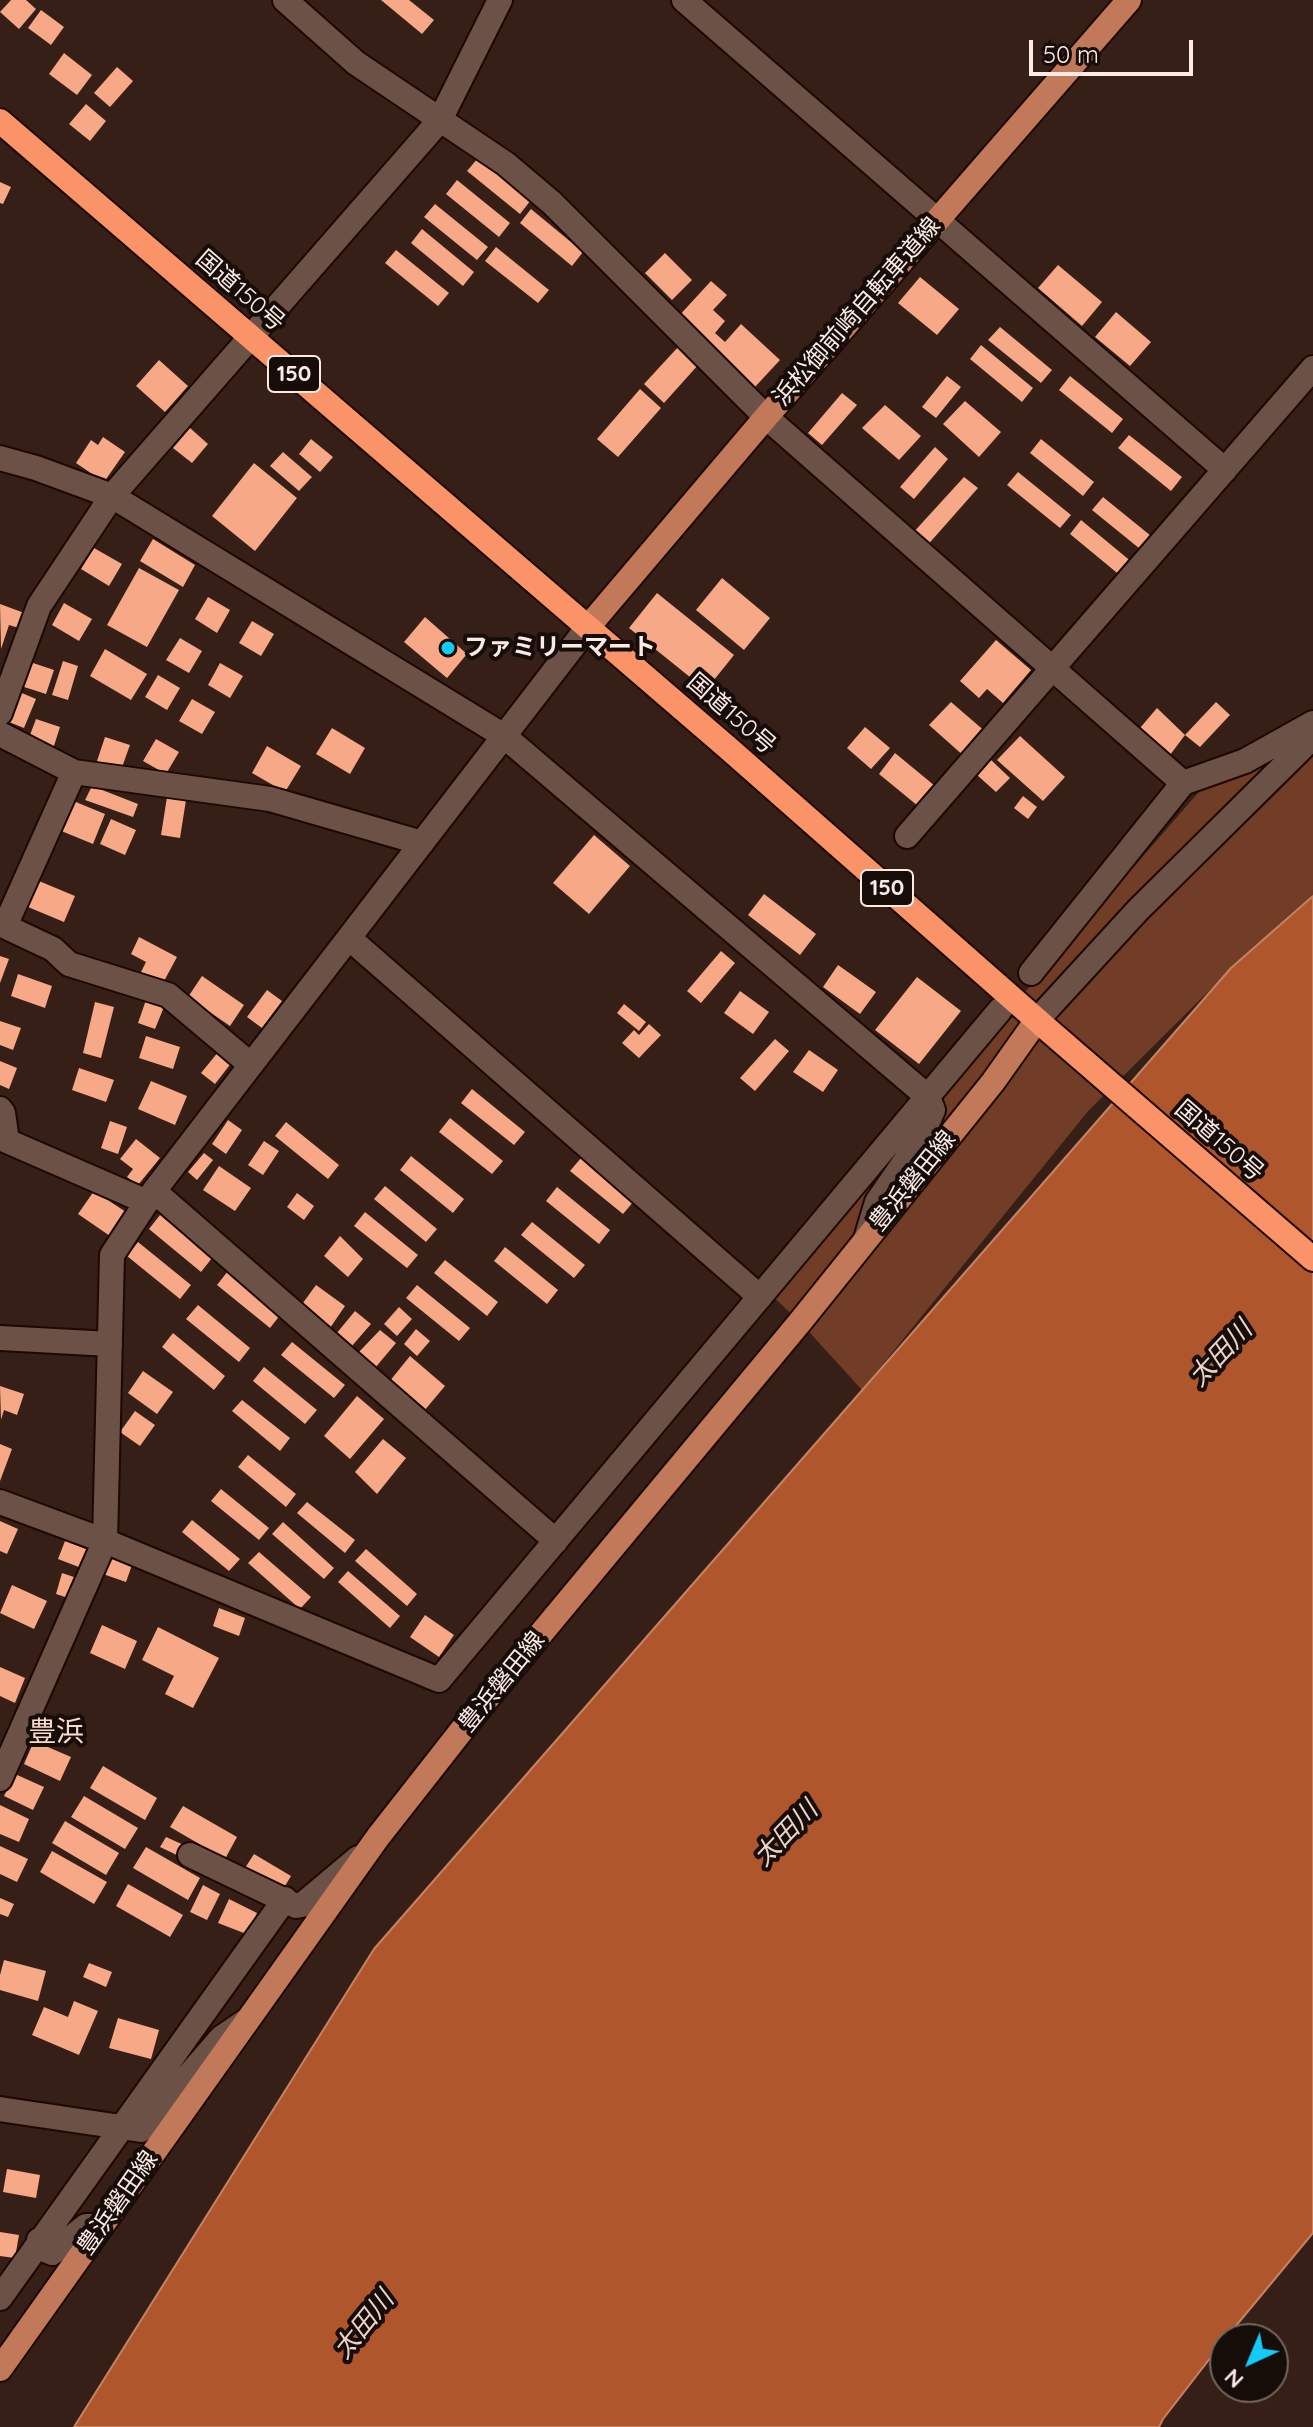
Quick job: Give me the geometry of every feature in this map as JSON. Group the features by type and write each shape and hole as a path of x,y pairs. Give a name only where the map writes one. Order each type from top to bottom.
{"highway":[{"name":"国道150号","path":"0,121 728,748 1313,1259"}],"main road":[{"name":"浜松御前崎自転車道線","path":"588,627 766,417 1129,0"},
{"name":"豊浜磐田線","path":"0,2369 369,1849 480,1707 1042,1024"}],"street":[{"path":"285,0 356,63 506,164 552,203 766,417 1183,783"},
{"path":"0,713 39,606 112,496 440,120 500,0"},
{"path":"684,0 1225,470"},
{"path":"907,836 1313,368"},
{"path":"0,458 112,496 504,736 928,1097 933,1110 921,1138 877,1202 865,1241"},
{"path":"0,1779 8,1740 105,1541 112,1255 151,1196 588,627"},
{"path":"1031,973 1183,783 1245,761 1313,723"},
{"path":"0,734 74,772 270,799 422,843"},
{"path":"1042,1024 1138,910 1313,737"},
{"path":"74,772 3,925 53,949 69,964 168,995 251,1065"},
{"path":"349,938 760,1297"},
{"path":"0,1502 105,1541 439,1680 1000,1010"},
{"path":"0,1109 7,1141 151,1196 556,1541"},
{"path":"0,1338 110,1344"},
{"path":"190,1855 296,1906 302,1905 369,1849"},
{"path":"0,2298 285,1899"},
{"path":"0,2109 141,2130 221,2038 248,2020"},
{"path":"39,2240 45,2250 52,2253 86,2226 101,2226"}],"shaded area":[{"path":"1313,719 1313,895 1221,979 1089,1110 862,1390 766,1290 1217,771"}],"water":[{"name":"太田川","path":"1313,896 1313,2233 1238,2323 1209,2323 1209,2360 1159,2427 74,2427 374,1949 1231,968"}],"building":[{"path":"11,0 26,0 36,9 19,29 0,12"},
{"path":"381,0 409,0 434,20 422,34"},
{"path":"41,10 64,27 51,45 28,28"},
{"path":"64,53 92,75 77,95 49,74"},
{"path":"117,67 133,81 110,107 94,93"},
{"path":"86,104 106,121 90,141 69,124"},
{"path":"478,158 531,200 520,214 467,171"},
{"path":"457,180 510,223 499,237 446,194"},
{"path":"0,182 11,187 3,204 0,203"},
{"path":"435,204 488,247 477,260 424,217"},
{"path":"531,209 583,252 572,266 520,223"},
{"path":"422,229 474,272 463,286 411,243"},
{"path":"496,247 549,290 538,303 485,261"},
{"path":"396,250 449,293 438,306 385,263"},
{"path":"665,253 692,280 672,300 645,273"},
{"path":"1058,265 1102,302 1082,326 1038,288"},
{"path":"920,277 959,309 937,335 898,303"},
{"path":"711,281 727,295 713,310 725,321 715,333 725,342 741,324 780,360 754,388 677,318"},
{"path":"1116,312 1151,342 1130,366 1095,337"},
{"path":"1000,327 1052,370 1041,383 988,340"},
{"path":"981,345 1033,388 1022,402 970,359"},
{"path":"679,346 699,364 664,403 644,384"},
{"path":"159,360 188,386 165,412 136,386"},
{"path":"947,376 961,387 936,418 922,407"},
{"path":"1070,376 1123,419 1112,433 1059,390"},
{"path":"640,389 661,408 618,457 597,439"},
{"path":"842,393 857,405 822,445 808,433"},
{"path":"965,401 1001,432 979,457 943,424"},
{"path":"885,405 921,436 899,460 862,428"},
{"path":"190,428 208,444 192,463 173,448"},
{"path":"1129,435 1182,477 1171,491 1118,448"},
{"path":"103,437 125,452 104,482 76,463 91,440 98,445"},
{"path":"311,439 333,457 320,472 299,454"},
{"path":"1041,439 1094,482 1083,496 1030,453"},
{"path":"935,447 948,459 914,499 900,487"},
{"path":"283,452 312,477 299,491 270,466"},
{"path":"254,463 297,498 255,551 212,516"},
{"path":"1018,472 1071,515 1060,528 1007,485"},
{"path":"964,477 978,488 925,548 911,535"},
{"path":"1103,497 1156,540 1145,553 1092,510"},
{"path":"1081,520 1133,563 1122,577 1070,534"},
{"path":"153,539 195,565 183,587 140,561"},
{"path":"94,548 122,564 109,586 81,569"},
{"path":"139,568 179,590 147,647 107,625"},
{"path":"722,578 770,618 744,650 696,610"},
{"path":"657,593 734,655 706,690 629,628"},
{"path":"208,597 230,610 217,633 195,619"},
{"path":"64,603 92,619 79,641 52,625"},
{"path":"0,604 27,614 22,629 9,625 1,649"},
{"path":"425,617 467,654 447,678 404,642"},
{"path":"252,621 274,634 261,656 239,643"},
{"path":"180,638 202,651 189,673 166,660"},
{"path":"996,640 1031,670 1003,703 987,689 979,698 960,681"},
{"path":"105,649 147,674 131,700 90,676"},
{"path":"63,661 78,666 68,700 52,695"},
{"path":"30,662 54,670 46,694 21,686"},
{"path":"220,663 243,676 230,698 208,685"},
{"path":"158,675 180,688 167,710 145,697"},
{"path":"17,691 36,699 24,728 4,720"},
{"path":"192,699 215,712 202,734 179,721"},
{"path":"951,702 987,733 965,757 929,725"},
{"path":"1216,702 1230,715 1200,747 1185,735"},
{"path":"1157,708 1185,735 1170,755 1140,728"},
{"path":"36,719 60,727 52,752 27,743"},
{"path":"865,727 890,748 871,769 847,748"},
{"path":"332,728 365,748 350,774 316,754"},
{"path":"1020,736 1065,777 1043,801 997,760"},
{"path":"105,737 130,745 121,770 97,761"},
{"path":"156,739 179,752 166,774 143,761"},
{"path":"267,746 301,766 285,792 252,773"},
{"path":"895,753 935,786 918,806 879,774"},
{"path":"991,760 1010,778 996,792 977,775"},
{"path":"92,786 138,804 133,817 85,800"},
{"path":"1023,796 1037,807 1028,819 1014,808"},
{"path":"167,797 186,800 180,838 161,835"},
{"path":"71,800 105,814 93,844 59,830"},
{"path":"111,819 136,830 125,855 100,844"},
{"path":"594,835 630,866 589,914 553,883"},
{"path":"39,881 75,896 64,922 28,907"},
{"path":"764,894 816,934 800,955 748,915"},
{"path":"139,937 177,957 163,983 141,972 146,962 131,954"},
{"path":"721,951 735,963 701,1003 687,991"},
{"path":"0,956 9,959 0,983"},
{"path":"838,965 876,992 860,1014 823,987"},
{"path":"18,974 52,986 45,1008 11,996"},
{"path":"202,976 244,1005 230,1026 188,997"},
{"path":"917,977 961,1011 919,1064 875,1030"},
{"path":"267,990 282,1001 262,1028 247,1017"},
{"path":"740,991 769,1012 753,1034 724,1013"},
{"path":"146,1000 164,1007 155,1029 138,1023"},
{"path":"95,1002 114,1007 101,1058 83,1053"},
{"path":"624,1004 646,1022 639,1031 617,1013"},
{"path":"0,1021 21,1028 13,1050 0,1045"},
{"path":"649,1024 661,1035 639,1058 622,1043 634,1030 639,1035"},
{"path":"146,1036 180,1047 173,1069 139,1058"},
{"path":"775,1039 789,1051 755,1091 740,1078"},
{"path":"809,1050 838,1070 823,1092 793,1072"},
{"path":"219,1051 232,1062 215,1084 201,1073"},
{"path":"0,1061 17,1068 9,1089 0,1085"},
{"path":"79,1068 114,1080 106,1102 72,1090"},
{"path":"151,1081 187,1096 175,1125 138,1109"},
{"path":"472,1089 525,1132 514,1145 461,1103"},
{"path":"450,1118 503,1161 492,1174 439,1132"},
{"path":"228,1120 242,1130 226,1154 212,1144"},
{"path":"110,1121 127,1127 118,1154 101,1148"},
{"path":"286,1122 339,1165 328,1179 275,1136"},
{"path":"136,1139 160,1158 138,1185 127,1177 133,1169 120,1159"},
{"path":"264,1141 279,1151 263,1175 248,1165"},
{"path":"204,1153 213,1160 197,1180 188,1172"},
{"path":"411,1156 464,1199 453,1213 400,1170"},
{"path":"581,1158 634,1201 623,1214 570,1171"},
{"path":"219,1166 251,1188 235,1211 203,1190"},
{"path":"385,1186 437,1229 426,1242 374,1199"},
{"path":"557,1187 610,1230 599,1244 546,1201"},
{"path":"94,1191 126,1212 110,1236 78,1214"},
{"path":"297,1193 314,1206 304,1220 287,1207"},
{"path":"365,1212 418,1255 407,1268 354,1226"},
{"path":"160,1215 212,1258 201,1272 149,1229"},
{"path":"532,1222 585,1265 574,1278 521,1235"},
{"path":"340,1236 363,1259 348,1277 324,1256"},
{"path":"138,1242 191,1285 180,1299 127,1256"},
{"path":"505,1247 558,1290 547,1304 494,1261"},
{"path":"445,1260 498,1302 487,1316 434,1273"},
{"path":"228,1271 281,1314 270,1328 217,1285"},
{"path":"316,1285 345,1306 330,1328 300,1307"},
{"path":"417,1285 470,1328 459,1341 406,1298"},
{"path":"198,1305 250,1348 239,1362 186,1319"},
{"path":"399,1307 412,1319 397,1336 384,1324"},
{"path":"355,1311 371,1324 351,1347 336,1334"},
{"path":"416,1329 430,1341 417,1356 404,1344"},
{"path":"380,1330 396,1343 375,1368 358,1353"},
{"path":"173,1333 225,1376 214,1390 162,1347"},
{"path":"292,1342 345,1385 334,1398 281,1355"},
{"path":"410,1356 445,1386 424,1411 389,1382"},
{"path":"264,1367 317,1410 305,1424 253,1381"},
{"path":"143,1371 173,1392 157,1414 128,1393"},
{"path":"0,1386 24,1394 17,1415 4,1410 1,1420"},
{"path":"357,1396 384,1419 350,1459 324,1436"},
{"path":"242,1400 290,1438 280,1451 232,1411"},
{"path":"135,1411 155,1425 140,1446 120,1432"},
{"path":"383,1439 406,1458 377,1494 355,1472"},
{"path":"0,1444 12,1449 0,1481"},
{"path":"248,1455 296,1494 286,1507 238,1467"},
{"path":"221,1489 269,1528 259,1540 211,1501"},
{"path":"307,1502 355,1540 345,1553 297,1513"},
{"path":"192,1520 240,1559 229,1571 182,1532"},
{"path":"0,1521 18,1529 7,1554 0,1551"},
{"path":"283,1522 334,1568 324,1579 272,1534"},
{"path":"65,1541 91,1551 84,1569 58,1559"},
{"path":"366,1549 417,1594 407,1606 355,1561"},
{"path":"259,1552 311,1597 300,1609 248,1563"},
{"path":"106,1555 132,1565 126,1582 100,1573"},
{"path":"348,1571 400,1616 390,1628 338,1582"},
{"path":"62,1573 77,1578 71,1599 56,1594"},
{"path":"12,1585 47,1601 34,1629 0,1613"},
{"path":"219,1608 245,1618 239,1636 213,1626"},
{"path":"425,1615 454,1635 439,1657 410,1637"},
{"path":"102,1625 137,1641 125,1669 90,1653"},
{"path":"158,1627 219,1658 193,1708 165,1694 174,1676 142,1660"},
{"path":"0,1667 25,1678 15,1703 0,1696"},
{"path":"34,1741 71,1757 60,1781 24,1764"},
{"path":"103,1766 157,1798 145,1820 90,1788"},
{"path":"15,1774 44,1787 33,1810 4,1796"},
{"path":"84,1796 138,1828 125,1849 71,1817"},
{"path":"0,1805 29,1819 19,1842 0,1834"},
{"path":"183,1806 237,1837 225,1859 170,1827"},
{"path":"65,1821 119,1853 106,1875 52,1843"},
{"path":"166,1837 186,1846 181,1857 160,1847"},
{"path":"0,1846 28,1859 17,1882 0,1874"},
{"path":"146,1847 200,1878 188,1900 133,1868"},
{"path":"52,1851 107,1882 94,1904 40,1872"},
{"path":"254,1854 291,1876 282,1891 245,1868"},
{"path":"128,1884 183,1915 170,1937 116,1906"},
{"path":"203,1885 220,1894 207,1920 190,1912"},
{"path":"0,1898 14,1904 8,1917 0,1914"},
{"path":"229,1899 257,1913 249,1935 218,1923"},
{"path":"4,1960 46,1971 38,2001 0,1990"},
{"path":"89,1963 112,1972 106,1987 83,1977"},
{"path":"74,2001 98,2011 79,2055 32,2035 44,2007 68,2017"},
{"path":"118,2018 159,2030 151,2059 109,2048"},
{"path":"7,2169 40,2175 36,2198 3,2192"},
{"path":"0,2232 19,2235 15,2258 0,2256"}],"place":[{"name":"ファミリーマート","path":"448,648"}],"district":[{"name":"豊浜","path":"56,1733"}]}
